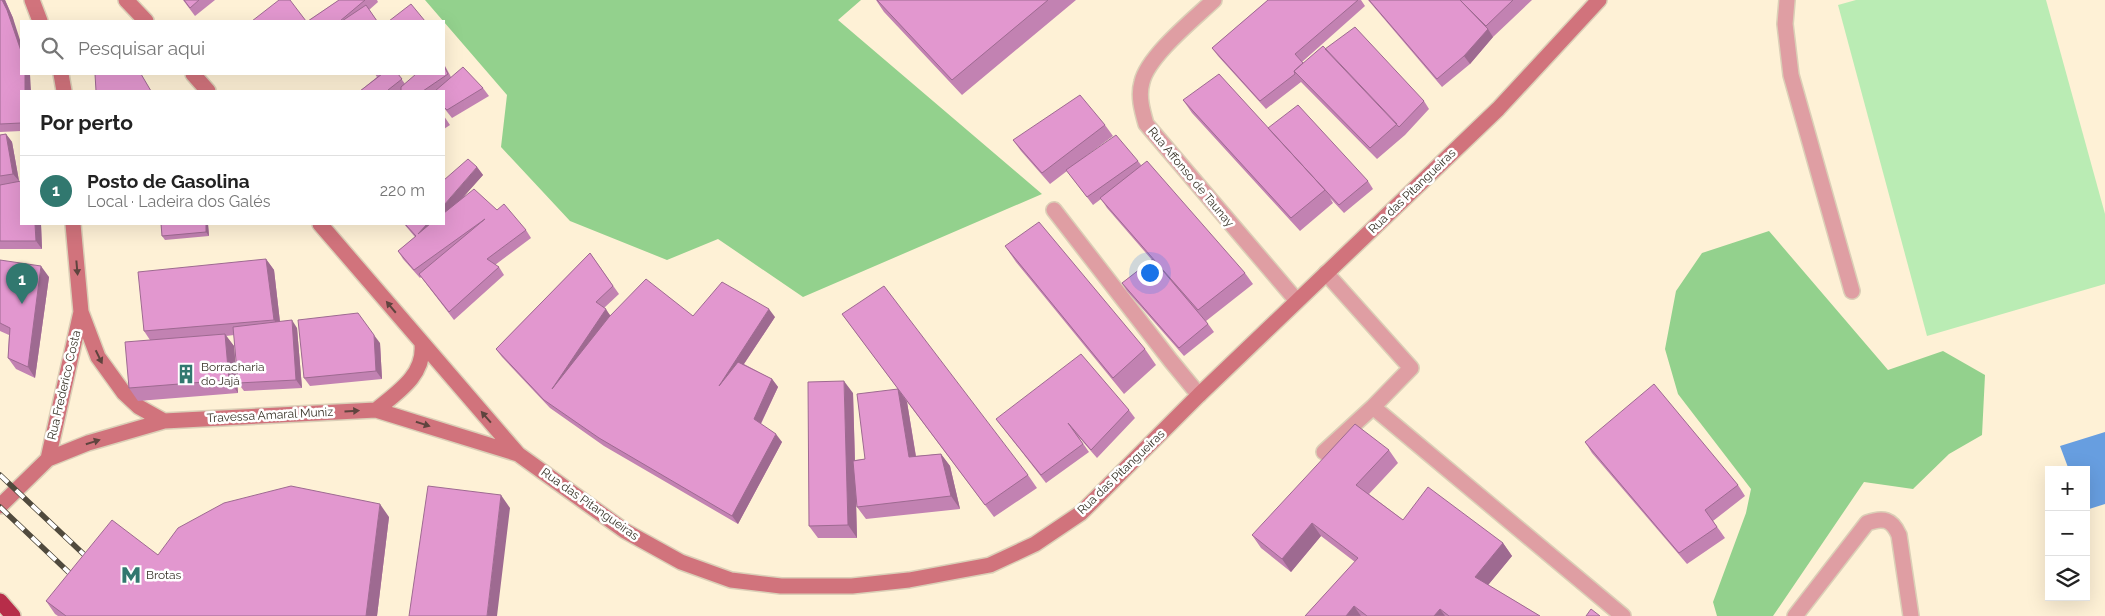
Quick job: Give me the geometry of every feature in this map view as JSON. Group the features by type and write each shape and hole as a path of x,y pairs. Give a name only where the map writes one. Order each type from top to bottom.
{"highway":[{"path":"0,601 13,616"}],"street":[{"path":"32,0 40,20"},
{"path":"126,0 145,20"},
{"name":"Rua Affonso de Taunay","path":"1214,0 1153,59 1142,81 1140,103 1146,124 1297,301"},
{"name":"Rua das Pitangueiras","path":"321,225 518,454 625,531 681,562 731,580 781,586 852,586 909,580 990,565 1035,544 1081,513 1199,395 1498,109 1599,0"},
{"path":"1788,0 1785,24 1791,75 1852,291"},
{"path":"194,75 207,90"},
{"path":"1054,210 1199,395"},
{"path":"73,225 81,312 98,357 124,394 139,407 164,420"},
{"path":"1324,452 1373,407 1411,368 1326,273"},
{"name":"Rua Frederico Costa","path":"43,464 81,312"},
{"path":"376,410 408,383 417,372 422,359 422,344"},
{"path":"1373,407 1623,616"},
{"name":"Rua das Pitangueiras","path":"376,410 518,454"},
{"name":"Travessa Amaral Muniz","path":"164,420 376,410"},
{"name":"Rua Frederico Costa","path":"0,506 43,464 88,443 164,420"},
{"path":"1795,616 1867,523 1877,519 1886,519 1895,525 1899,535 1911,616"}],"green space":[{"path":"425,0 861,0 838,20 1042,194 803,297 718,239 667,260 570,221 501,147 507,95 445,23 445,20 442,20"},
{"path":"1856,0 2046,0 2105,214 2105,284 1927,336 1838,5"},
{"path":"1769,231 1888,370 1943,351 1985,375 1982,435 1949,454 1913,489 1864,482 1773,616 1717,616 1713,602 1746,513 1751,489 1678,394 1665,349 1676,291 1702,253"}],"water":[{"path":"2105,432 2105,504 2090,509 2090,466 2068,466 2060,446"}],"building":[{"path":"0,0 2,0 20,48 20,75 25,75 25,90 20,90 20,123 0,124"},
{"path":"184,0 199,0 190,8"},
{"path":"279,0 290,0 305,20 253,20"},
{"path":"339,0 365,0 341,20 309,20"},
{"path":"877,0 1048,0 952,80"},
{"path":"1268,0 1358,0 1295,54 1303,63 1294,71 1295,74 1260,101 1212,48"},
{"path":"1369,0 1460,0 1488,29 1464,56 1437,79"},
{"path":"1460,0 1513,0 1486,26"},
{"path":"411,4 424,20 390,20"},
{"path":"366,5 376,20 344,20"},
{"path":"1355,27 1424,101 1399,127 1325,49"},
{"path":"1323,46 1397,124 1370,148 1294,71"},
{"path":"463,67 483,88 447,110 445,108 445,90 436,90"},
{"path":"445,68 448,74 424,90 401,90 401,87 415,75 445,75"},
{"path":"1219,74 1325,190 1291,218 1183,100"},
{"path":"95,75 142,75 150,90 96,90"},
{"path":"381,75 399,75 402,79 388,90 361,90"},
{"path":"1080,95 1105,125 1042,173 1013,140"},
{"path":"1298,105 1368,181 1339,205 1268,128"},
{"path":"6,134 13,174 0,176 0,135"},
{"path":"1116,135 1138,161 1087,197 1066,170"},
{"path":"468,159 477,167 445,204 445,179"},
{"path":"1147,161 1245,273 1198,310 1100,198"},
{"path":"20,181 20,225 35,225 36,241 0,241 0,185"},
{"path":"474,189 497,210 504,204 526,230 487,259 499,267 449,312 419,274 485,219 414,270 398,251 416,236 406,225 426,225 418,234 429,225 445,225 445,212"},
{"path":"1039,222 1145,349 1113,378 1005,246"},
{"path":"161,225 206,225 206,232 162,236"},
{"path":"590,253 613,286 596,302 606,309 552,389 609,317 646,279 693,316 722,282 769,309 719,386 738,362 772,379 754,419 776,434 732,516 599,438 544,400 496,349"},
{"path":"266,259 274,320 144,331 138,272"},
{"path":"1153,259 1208,324 1179,348 1122,283"},
{"path":"0,260 41,266 28,367 8,358 10,328 0,323"},
{"path":"884,286 1028,475 985,505 842,314"},
{"path":"358,313 374,335 376,371 304,378 298,320"},
{"path":"292,320 296,380 238,383 233,327"},
{"name":"Borracharia do Jajá","path":"225,334 229,380 129,388 125,342"},
{"path":"1081,354 1129,410 1091,450 1068,423 1083,444 1041,475 996,419"},
{"path":"844,381 848,525 809,526 808,382"},
{"path":"1654,384 1738,485 1705,510 1717,527 1679,553 1585,442"},
{"path":"898,389 909,457 941,454 951,496 857,507 853,461 865,459 857,394"},
{"path":"1355,424 1389,450 1356,485 1403,520 1428,487 1503,543 1475,577 1540,616 1449,616 1440,609 1434,616 1367,616 1354,606 1346,616 1305,616 1358,558 1312,523 1282,559 1252,535"},
{"path":"291,486 380,504 366,616 66,616 46,601 112,520 158,555 178,528 224,503"},
{"path":"428,486 501,495 487,616 409,616"},
{"path":"1591,609 1600,616 1586,616"}],"railway":[{"path":"0,475 94,564"},
{"path":"0,507 80,583"}],"place":[{"name":"Posto de Gasolina","path":"22,304"},
{"name":"Borracharia do Jajá","path":"186,374"},
{"name":"Brotas","path":"131,575"}]}
